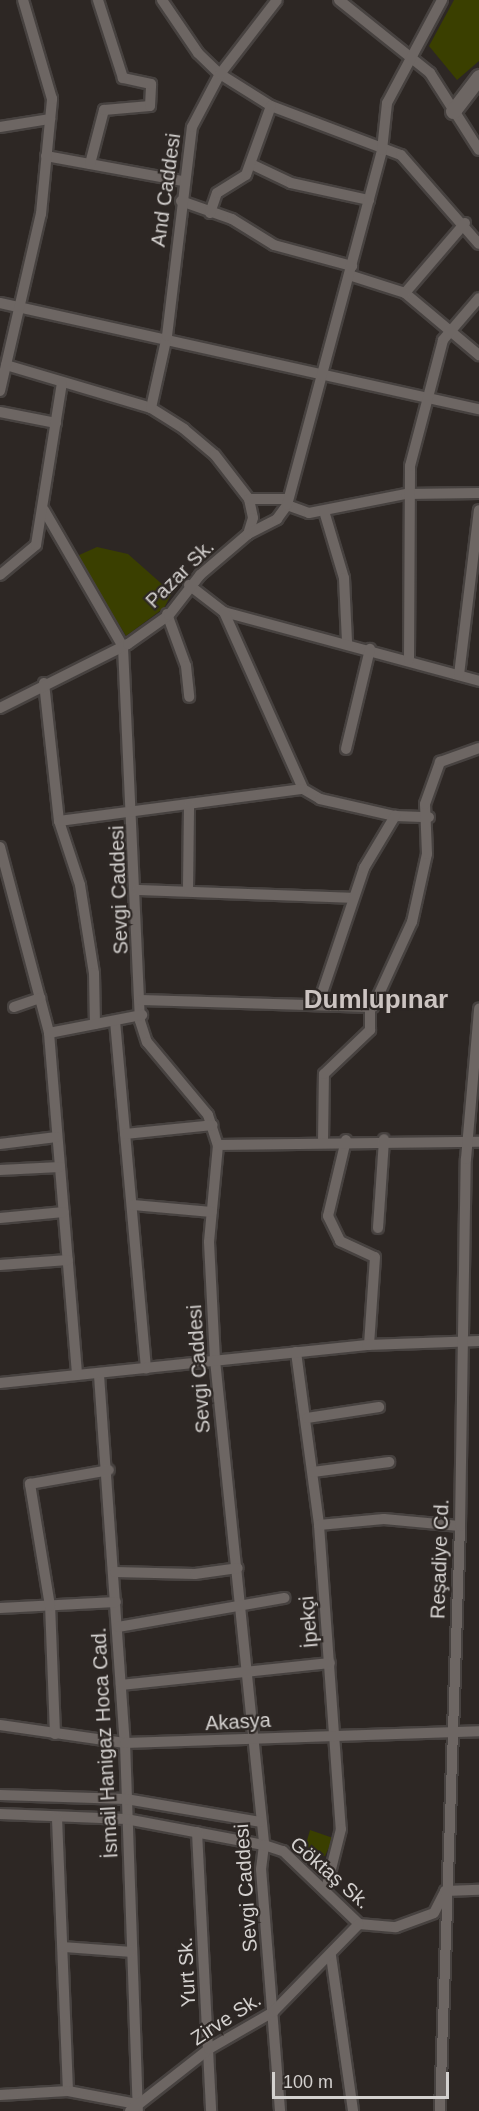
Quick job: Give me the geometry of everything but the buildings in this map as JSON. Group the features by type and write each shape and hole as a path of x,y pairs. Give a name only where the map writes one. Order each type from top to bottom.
{"street":[{"path":"0,391 22,308 50,119 43,54 23,0"},
{"path":"90,164 104,111 150,106 151,84 123,78 98,0"},
{"name":"And Caddesi","path":"151,408 167,336 182,181 192,128 220,74 277,0"},
{"path":"339,0 410,60 430,73 479,150"},
{"path":"287,502 382,150 387,103 442,0"},
{"path":"166,2 198,54 220,74 271,106 382,150 401,155 420,170 465,223 479,244"},
{"path":"453,111 479,78"},
{"path":"453,111 479,92"},
{"path":"210,213 212,199 235,186 251,164 271,106"},
{"path":"0,127 50,119"},
{"path":"46,156 182,181"},
{"path":"251,164 291,183 369,200"},
{"path":"181,201 274,245 351,270 405,293 479,355"},
{"path":"405,293 465,223"},
{"path":"409,660 406,494 425,396 449,332 479,298"},
{"path":"0,303 167,336 479,409"},
{"path":"6,365 151,408 214,455 249,499 254,518 249,533"},
{"path":"0,575 36,545 44,510 62,383"},
{"path":"0,412 56,423"},
{"path":"249,499 287,502 309,513 406,494 479,493"},
{"name":"Pazar Sk.","path":"0,706 123,646 167,615 190,586 249,533 278,519 287,502"},
{"path":"44,510 123,646"},
{"path":"459,675 479,510"},
{"path":"324,511 344,578 347,642"},
{"path":"190,586 225,612 347,642 479,681"},
{"path":"225,612 303,789 320,799 395,816 429,817"},
{"path":"167,615 186,666 189,697"},
{"name":"Sevgi Caddesi","path":"123,646 134,811 141,1000 147,1042 213,1125 218,1144 212,1212 215,1360 242,1605 251,1739 264,1845 261,1869 280,2111"},
{"path":"346,749 370,649"},
{"path":"44,685 59,821 80,885 94,973 95,1024"},
{"path":"323,1142 324,1074 370,1030 370,1007 412,921 429,817 425,804 440,762 479,748"},
{"path":"59,821 189,806 303,789"},
{"path":"188,890 189,806"},
{"path":"318,1005 352,898 395,816"},
{"path":"0,847 50,1033 77,1375"},
{"path":"136,890 188,890 352,898"},
{"path":"14,1007 40,998"},
{"path":"141,1000 370,1007"},
{"name":"Reşadiye Cd.","path":"440,2111 451,1731 460,1526 463,1341 479,1009"},
{"path":"50,1033 142,1015"},
{"path":"115,1021 146,1369"},
{"path":"125,1134 213,1125"},
{"path":"0,1144 57,1137"},
{"path":"218,1144 384,1139 473,1141"},
{"path":"378,1228 384,1139"},
{"path":"346,1140 328,1216 340,1241 375,1257 369,1345"},
{"path":"0,1170 60,1167"},
{"path":"133,1205 212,1212"},
{"path":"0,1218 64,1212"},
{"path":"0,1265 68,1260"},
{"path":"0,1383 99,1375 215,1360 369,1345 479,1341"},
{"name":"İpekçi","path":"296,1352 307,1418 319,1525 341,1829 326,1889"},
{"name":"İsmail Hanigaz Hoca Cad.","path":"99,1375 109,1470 125,1743 135,2109"},
{"path":"307,1418 379,1407"},
{"path":"313,1472 389,1462"},
{"path":"56,1734 50,1606 30,1485 109,1470"},
{"path":"319,1525 384,1519 460,1526"},
{"path":"115,1572 195,1574 238,1568"},
{"path":"118,1627 285,1598"},
{"path":"0,1608 116,1602"},
{"path":"121,1685 330,1663"},
{"name":"Akasya","path":"0,1725 125,1743 479,1731"},
{"path":"0,1795 126,1799 260,1822"},
{"name":"Göktaş Sk.","path":"0,1814 126,1819 264,1845 283,1851 326,1889 359,1924 406,1924 434,1913 446,1891"},
{"path":"57,1818 68,2091"},
{"name":"Yurt Sk.","path":"197,1832 211,2111"},
{"path":"446,1891 479,1890"},
{"name":"Zirve Sk.","path":"135,2109 209,2049 273,2012 331,1956 359,1924"},
{"path":"63,1947 132,1952"},
{"path":"331,1956 353,2111"},
{"path":"0,2095 68,2091 135,2109"}],"green space":[{"path":"454,0 479,0 479,61 457,80 429,46"},
{"path":"97,547 128,554 172,593 164,608 126,636 77,556"},
{"path":"310,1830 333,1838 325,1856 304,1851"}],"district":[{"name":"Dumlupınar","path":"376,1000"}]}
